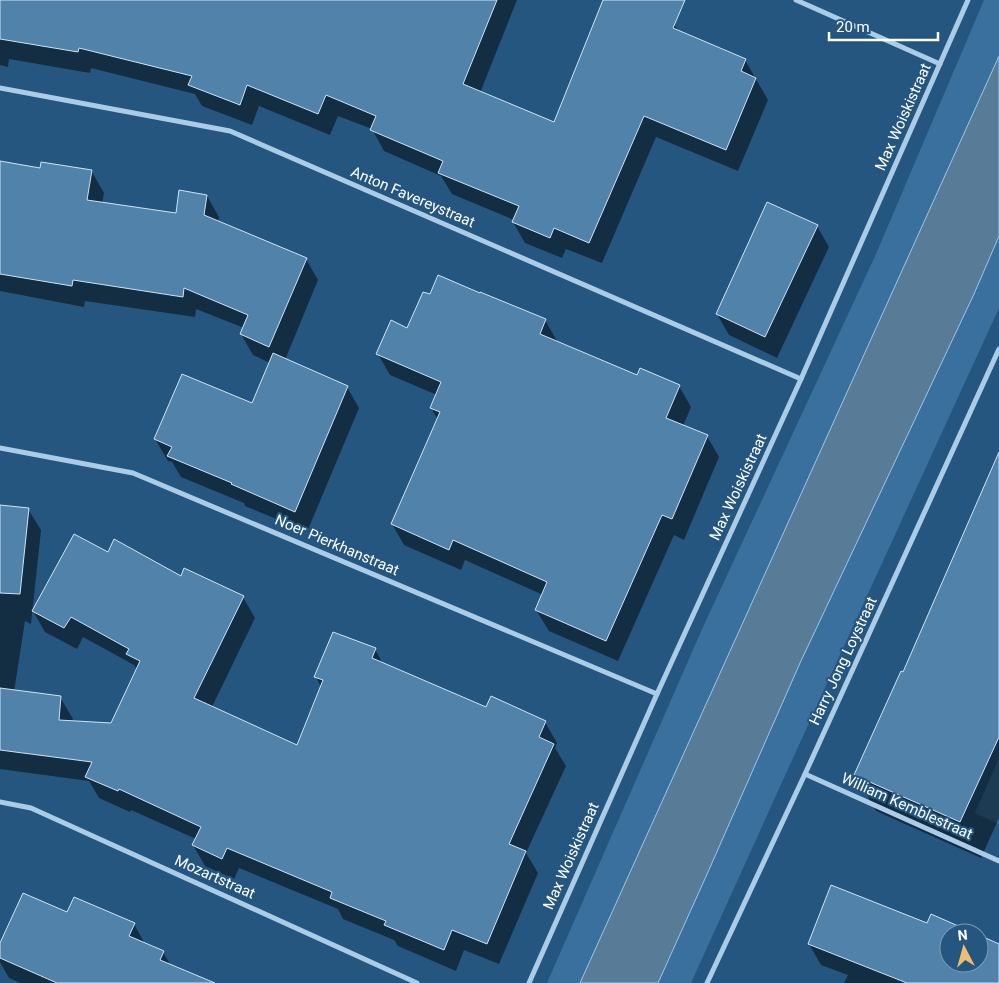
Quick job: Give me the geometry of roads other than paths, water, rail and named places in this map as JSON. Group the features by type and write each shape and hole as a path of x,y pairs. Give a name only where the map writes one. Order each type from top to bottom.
{"street":[{"path":"796,0 940,64"},
{"name":"Max Woiskistraat","path":"529,983 657,694 801,379 968,0"},
{"name":"Anton Favereystraat","path":"0,88 230,131 801,379"},
{"name":"Harry Jong Loystraat","path":"707,983 805,774 999,349"},
{"name":"Noer Pierkhanstraat","path":"0,448 133,473 657,694"},
{"name":"William Kemblestraat","path":"805,774 999,861"},
{"name":"Mozartstraat","path":"0,802 31,808 417,983"}]}
